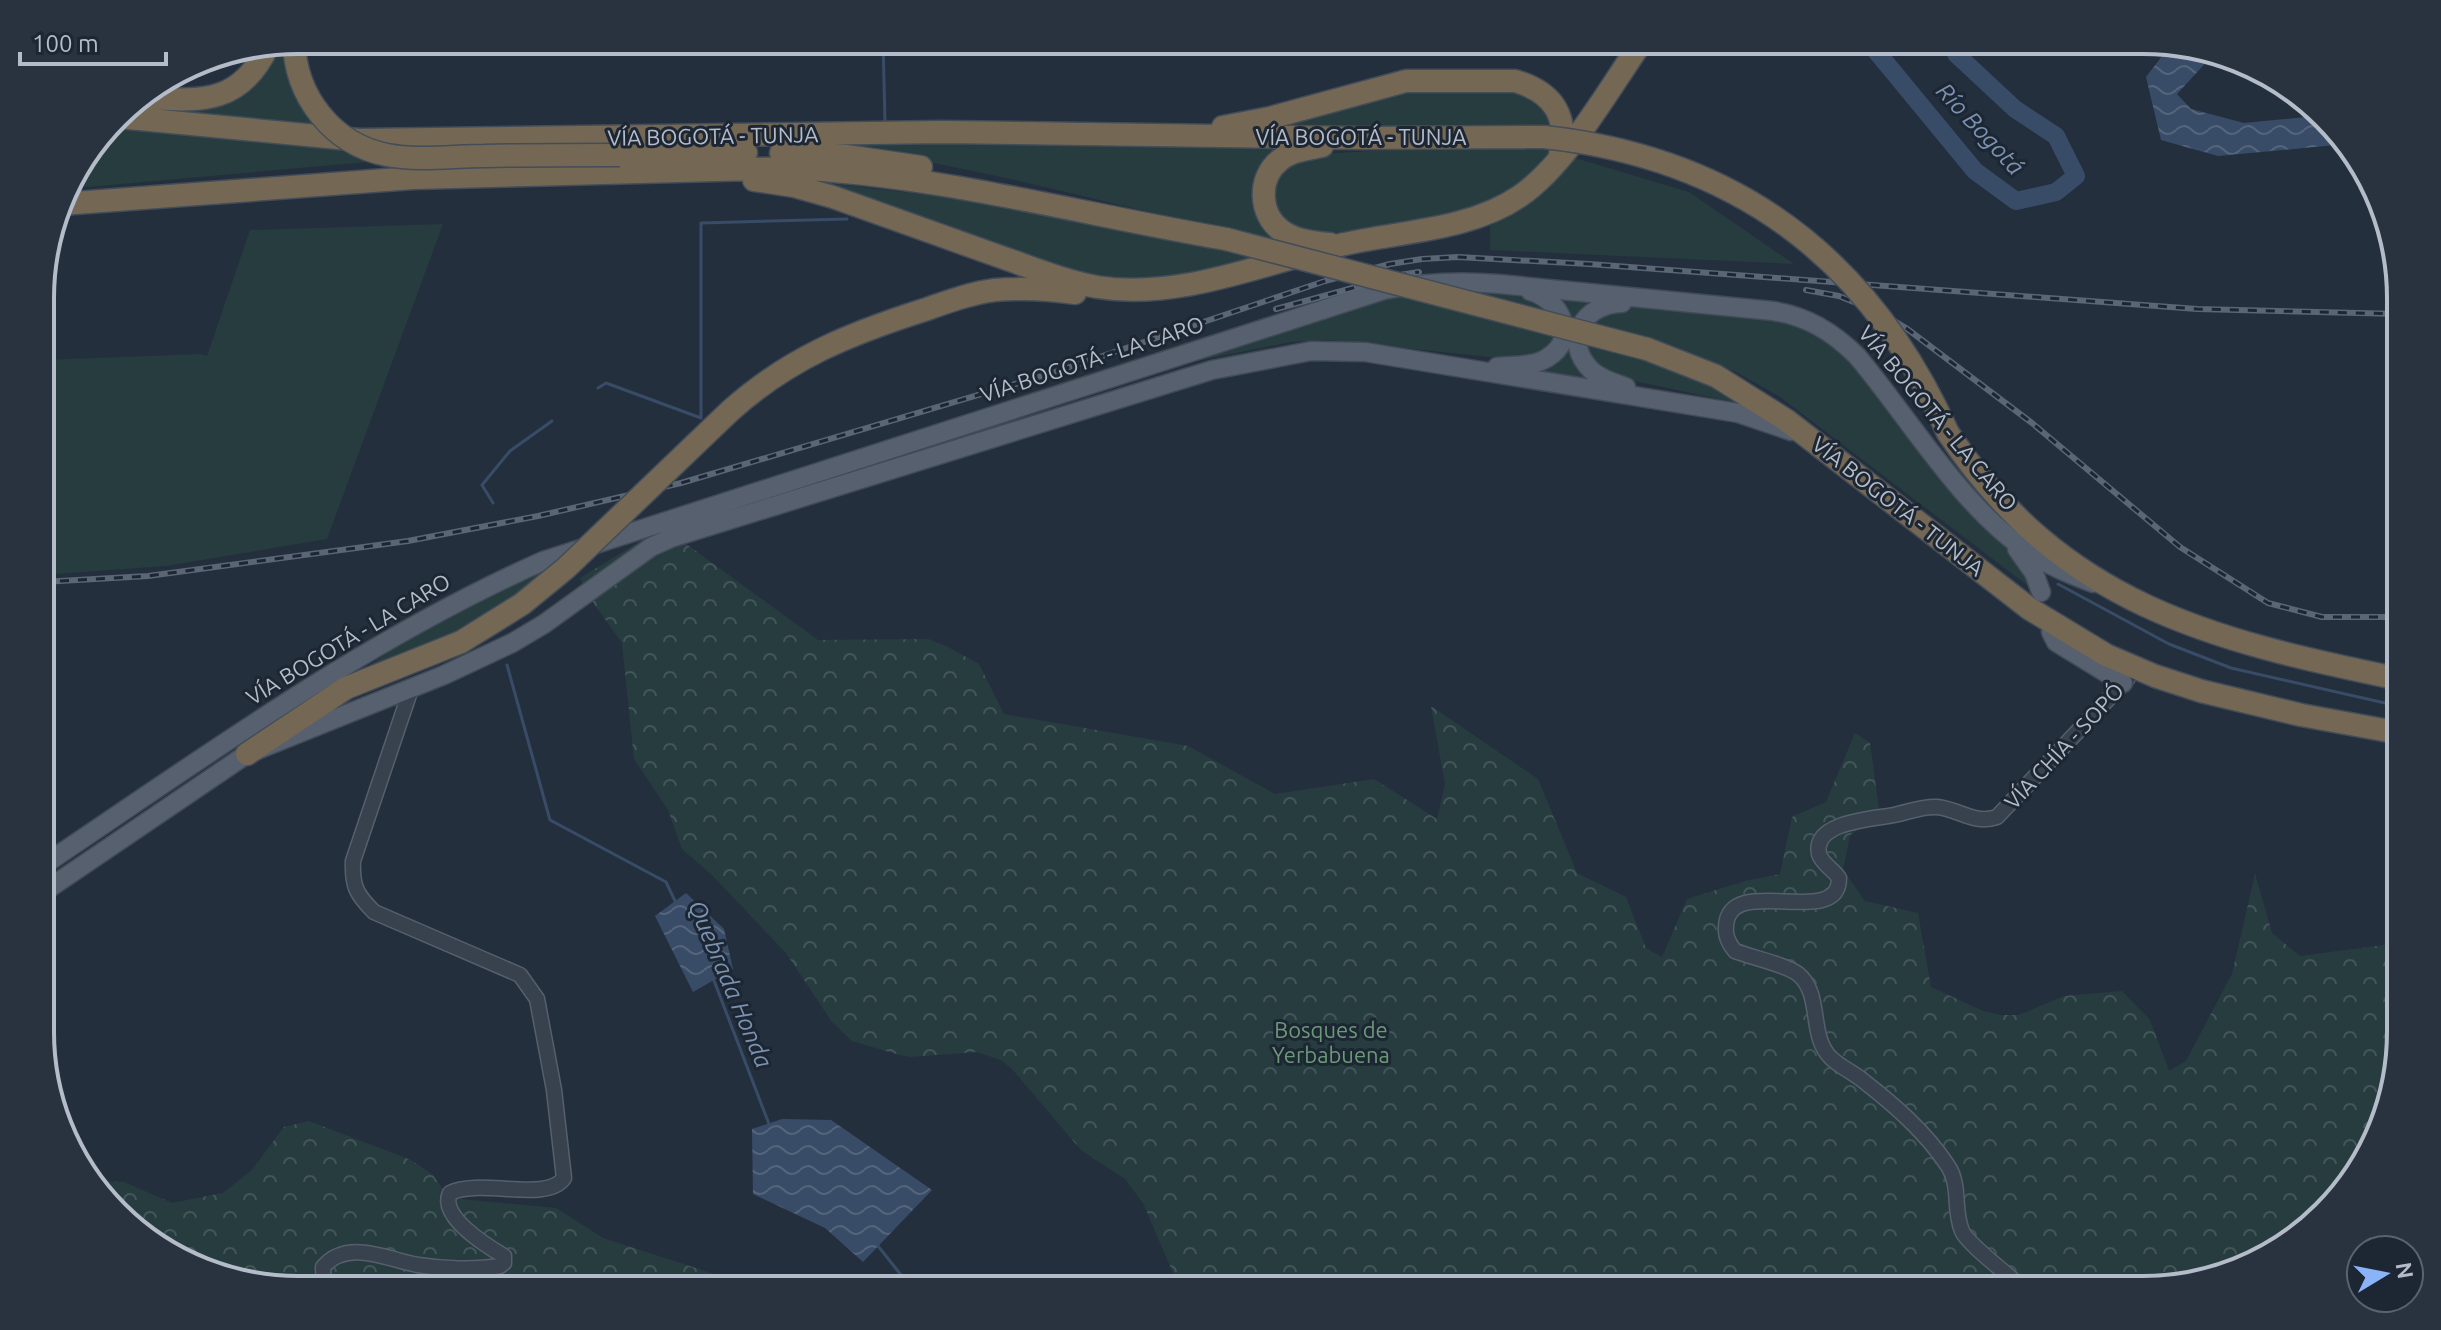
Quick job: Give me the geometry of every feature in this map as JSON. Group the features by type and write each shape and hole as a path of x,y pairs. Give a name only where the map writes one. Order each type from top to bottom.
{"highway":[{"path":"296,54 299,77 319,115 353,143 372,151 408,157 813,154 878,160 1087,200 1226,239"},
{"path":"247,754 346,688 461,642 522,604 566,568 730,411 798,360 873,327 950,301 992,291 1050,290 1091,294 1149,290 1481,216 1519,198 1542,178 1633,54"},
{"path":"159,99 194,101 218,96 240,85 251,75 262,57"},
{"path":"1113,134 1237,125 1406,81 1515,81 1530,86 1553,103 1564,128 1560,156"},
{"name":"VÍA BOGOTÁ - TUNJA","path":"134,118 359,140 943,132 1362,138 1544,137 1618,148 1678,166 1724,187 1788,226 1845,275 1878,313 1914,365 1948,433 1986,486 2031,533 2083,572 2189,625 2266,649 2387,676"},
{"path":"1341,245 1316,243 1284,233 1272,223 1266,209 1263,193 1265,182 1278,161 1288,155 1362,138"},
{"name":"VÍA BOGOTÁ - TUNJA","path":"74,203 388,179 769,168 868,174 1058,205 1226,239 1647,349 1716,376 1809,437 2030,609 2096,649 2130,676 2241,702 2387,730"},
{"path":"653,171 794,186 1054,276 1099,287 1149,290"}],"main road":[{"name":"VÍA BOGOTÁ - LA CARO","path":"54,858 357,657 456,601 543,561 1384,290 1441,282 1499,284 1773,311 1815,323 1843,341 1869,369 1936,458 1992,521 2017,544 2047,563 2140,602"},
{"path":"1470,369 1533,364 1554,354 1560,343 1564,330 1563,318 1557,307 1535,293 1499,284"},
{"path":"1662,401 1595,373 1582,357 1578,345 1580,324 1597,307 1609,303 1713,306"},
{"name":"VÍA BOGOTÁ - LA CARO","path":"54,885 247,754 512,643 544,624 651,547 671,538 1175,381 1250,361 1311,351 1365,352 1738,413 1809,437"},
{"path":"1992,521 2028,565 2041,592"},
{"path":"2051,632 2056,642 2130,676"}],"street":[{"name":"VÍA CHÍA - SOPÓ","path":"2008,1275 1964,1235 1953,1176 1929,1142 1895,1105 1830,1057 1820,1038 1806,982 1789,968 1735,951 1726,935 1727,919 1733,910 1743,904 1762,900 1816,901 1833,895 1839,878 1823,862 1819,850 1822,838 1835,828 1922,808 1940,807 1981,820 1997,817 2130,676"},
{"path":"323,1276 323,1267 335,1257 351,1253 371,1252 419,1265 500,1266 504,1263 504,1256 473,1235 449,1211 447,1200 450,1193 465,1186 532,1190 561,1184 564,1178 554,1090 540,1012 537,999 529,987 520,975 374,912 361,899 352,882 353,861 412,686"}],"green space":[{"path":"294,54 320,126 147,108 209,107 263,57"},
{"path":"1518,87 1538,95 1559,133 1243,135 1389,91"},
{"path":"125,127 335,148 367,162 80,188 105,150"},
{"path":"973,142 1189,147 1301,145 1264,163 1279,242 1256,257 1185,275 1141,281 1085,276 817,182 1215,229 996,176 901,157 747,145"},
{"path":"1489,144 1554,147 1516,186 1472,207 1446,214 1312,237 1298,234 1274,214 1271,183 1302,155"},
{"path":"1572,157 1689,192 1794,264 1490,250 1490,226 1523,208"},
{"path":"443,224 327,539 166,566 55,574 55,360 207,356 250,230"},
{"path":"1481,289 1543,302 1557,337 1549,351 1516,360 1330,340 1291,342 1166,367 1392,294"},
{"path":"1551,294 1600,298 1575,323 1598,381 1530,368 1563,350"},
{"path":"1622,307 1700,309 1804,324 1846,352 1942,473 2025,569 2040,595 1780,397 1736,372 1589,323"},
{"path":"1583,341 1694,375 1747,405 1611,376 1593,366"},
{"name":"Bosques de Yerbabuena","path":"663,527 818,640 928,639 979,664 1004,714 1188,746 1275,794 1374,779 1437,819 1445,784 1431,706 1538,779 1577,873 1626,897 1646,948 1662,957 1687,899 1780,874 1792,817 1826,802 1855,733 1870,743 1880,816 1850,835 1843,870 1865,901 1918,913 1931,987 1983,1011 2000,1015 2019,1015 2064,996 2122,991 2150,1020 2169,1071 2186,1061 2232,974 2255,874 2272,933 2300,956 2387,945 2387,1032 2379,1095 2362,1140 2346,1167 2304,1215 2251,1251 2190,1271 2159,1275 1174,1276 1143,1203 1125,1179 1081,1150 1012,1069 1001,1060 977,1052 910,1057 852,1041 832,1022 786,953 712,875 682,849 668,810 634,759 622,643 589,597 580,578"},
{"path":"563,559 480,624 351,678 413,635"},
{"path":"309,1121 411,1160 433,1175 449,1198 556,1208 603,1238 720,1276 298,1276 251,1271 190,1251 163,1235 137,1215 106,1181 124,1182 172,1203 223,1193 252,1170 284,1127"}],"water":[{"path":"2163,55 2205,63 2177,94 2191,109 2244,123 2306,117 2332,145 2218,156 2161,140 2146,77"},
{"path":"686,893 724,929 733,969 693,992 655,916"},
{"path":"782,1119 831,1120 932,1190 863,1262 825,1228 753,1194 752,1129"}],"waterway":[{"name":"Quebrada Honda","path":"883,54 885,124"},
{"name":"Río Bogotá","path":"1879,54 1975,171 2016,201 2056,192 2076,176 2056,136 2015,109 1956,54"},
{"name":"Quebrada Honda","path":"598,388 606,383 701,418 701,223 847,219"},
{"name":"Quebrada Honda","path":"493,503 482,485 510,451 552,421"},
{"path":"2058,584 2169,644 2231,668 2387,703"},
{"name":"Quebrada Honda","path":"507,665 550,820 666,882 676,903"},
{"name":"Quebrada Honda","path":"713,978 769,1124"},
{"name":"Quebrada Honda","path":"878,1246 902,1276"}],"railway":[{"path":"55,581 148,576 408,541 538,516 681,483 1049,374 1325,281 1422,259 1458,257 1589,264 2197,309 2387,314"},
{"path":"1276,309 1419,272"},
{"path":"1806,290 1839,296 1883,314 1906,328 2032,423 2180,547 2268,603 2322,617 2387,617"}]}
